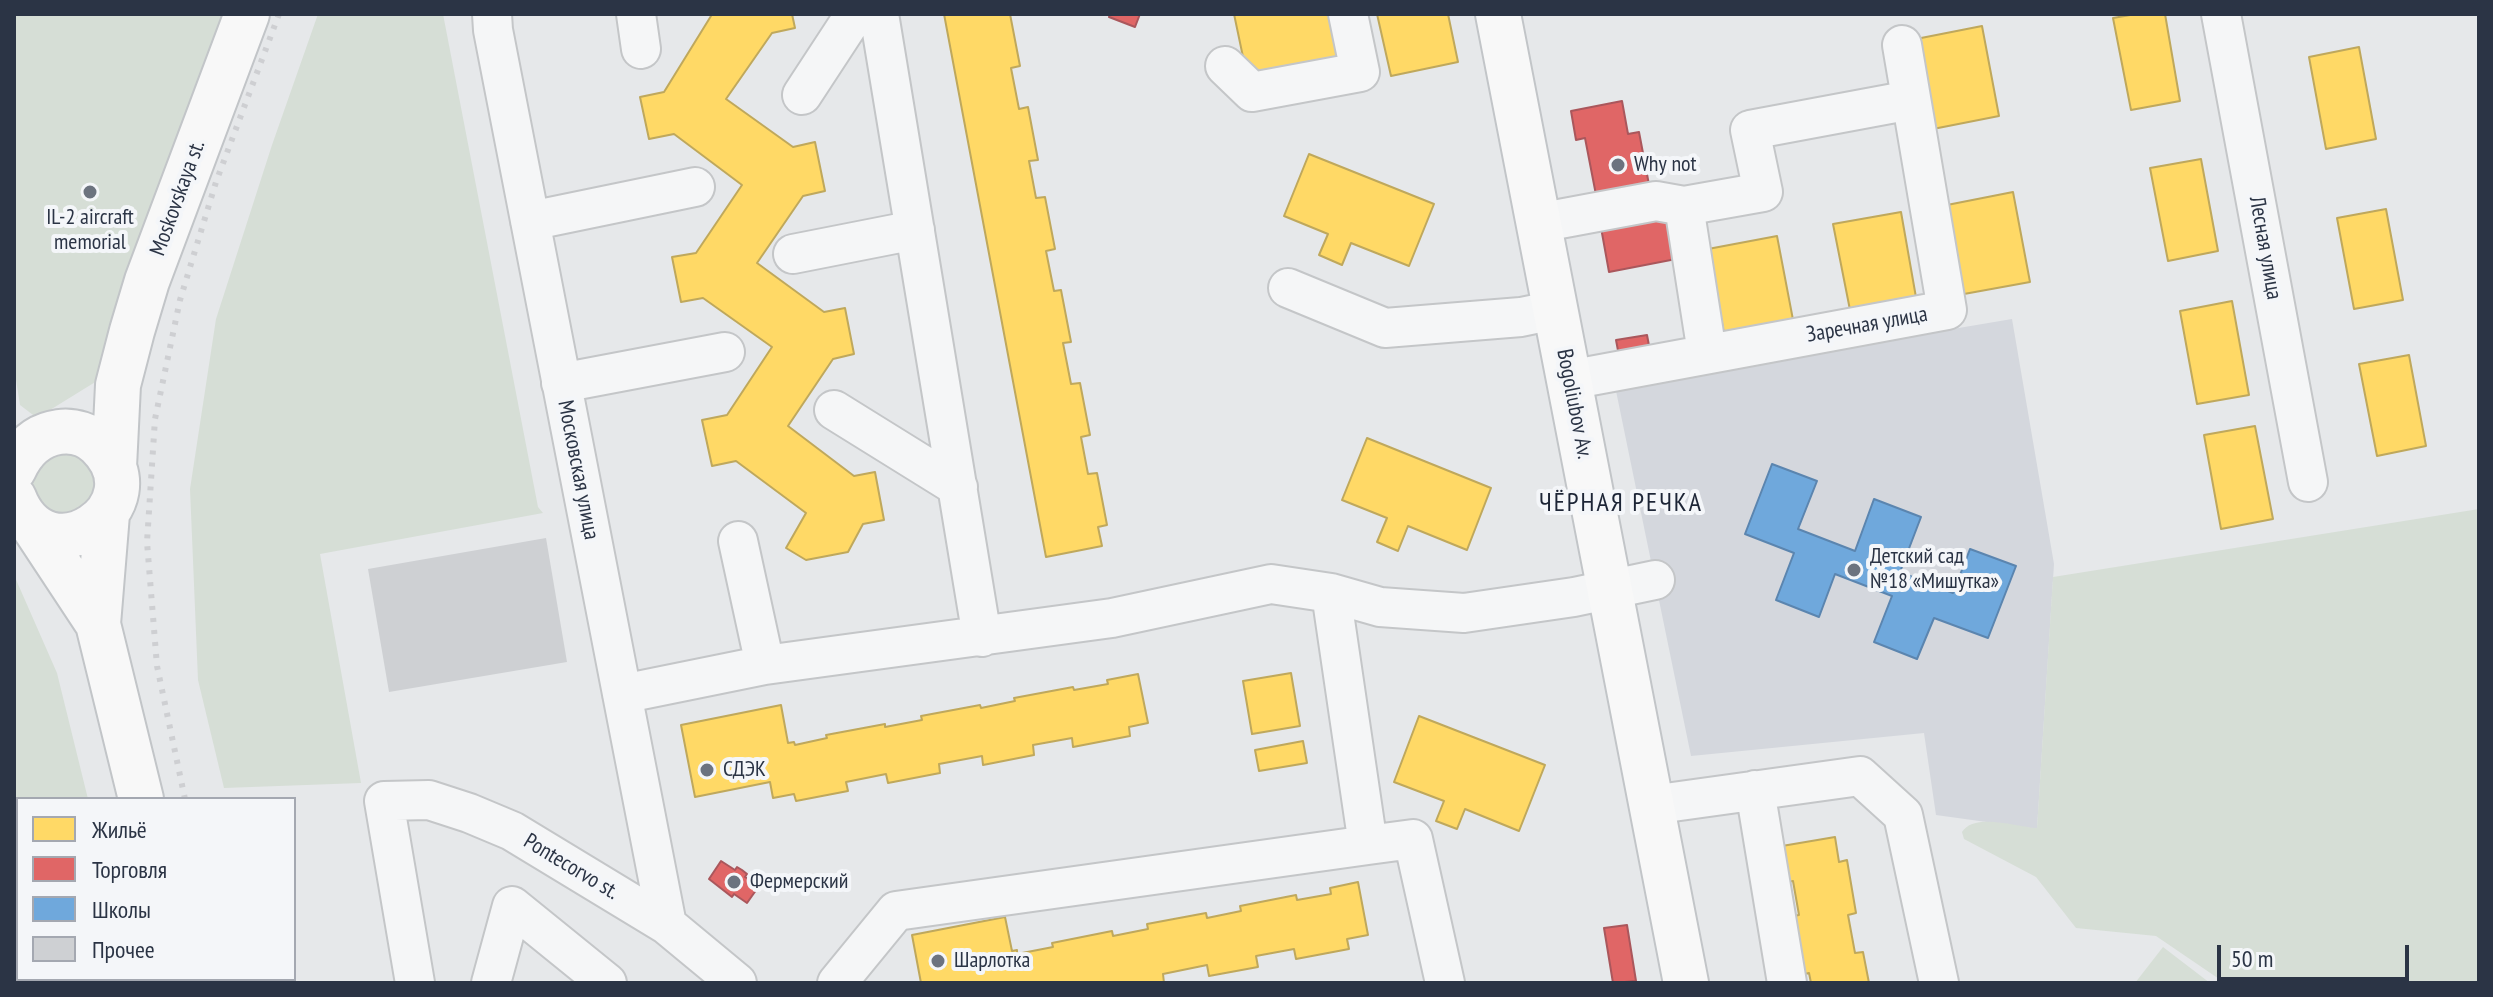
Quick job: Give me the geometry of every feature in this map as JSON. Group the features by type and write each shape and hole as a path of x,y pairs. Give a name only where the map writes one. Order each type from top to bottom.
{"main road":[{"name":"Moskovskaya st.","path":"98,624 107,514 115,500 117,483 114,467 118,385 147,281 247,14"},
{"name":"Bogoliubov Av.","path":"1498,14 1686,983"},
{"path":"31,442 118,385"},
{"path":"31,442 80,433 107,452 114,467"},
{"path":"24,512 48,534 65,536 81,534 96,526 107,514"},
{"path":"24,512 98,624 141,797"}],"street":[{"name":"Московская улица","path":"492,14 667,925"},
{"path":"802,95 855,14"},
{"path":"879,14 982,637"},
{"path":"1225,66 1252,92 1360,72 1348,14"},
{"name":"Лесная улица","path":"2221,14 2308,482"},
{"name":"Заречная улица","path":"1569,380 1947,310 1902,45"},
{"path":"1538,223 1656,201 1684,206 1763,192 1750,130 1911,100"},
{"path":"530,221 695,187"},
{"path":"1684,206 1707,353"},
{"path":"793,254 915,230"},
{"path":"1288,288 1385,328 1521,317 1555,310"},
{"path":"561,383 725,352"},
{"path":"834,410 958,487"},
{"path":"738,541 765,665"},
{"path":"622,694 765,665 1112,618 1271,584 1331,593 1380,607 1464,613 1574,597 1655,580"},
{"path":"1331,593 1368,845"},
{"path":"1651,805 1860,776 1903,815 1939,983"},
{"path":"1755,790 1787,983"},
{"name":"Pontecorvo st.","path":"415,983 384,801 429,800 512,831 667,925 724,978"},
{"path":"837,983 896,911 1413,839 1445,983"},
{"path":"491,983 512,906 607,983"}],"shaded area":[{"path":"14,14 227,14 105,376 37,418 20,405 14,367"},
{"path":"318,14 443,14 538,507 543,513 320,554 361,783 224,788 198,680 190,489 216,319"},
{"name":"Детский сад №18 «Мишутка»","path":"2012,319 2054,564 2037,829 1936,815 1924,733 1691,756 1615,386"},
{"path":"87,452 101,495 64,522 28,496 28,472 42,453"},
{"path":"2479,509 2479,983 2225,983 2156,936 2076,928 2036,877 1964,839 1962,832 1976,823 1996,822 2037,828 2053,577"},
{"path":"14,575 57,673 88,797 16,797 14,969"},
{"path":"2163,947 2210,983 2135,983"}],"building: Жильё":[{"path":"709,14 792,14 795,28 772,33 726,99 793,147 815,142 825,191 803,196 757,263 824,312 845,308 854,354 833,359 788,426 854,476 875,472 884,520 863,524 848,552 806,560 786,548 806,513 736,461 712,466 702,420 727,415 772,347 703,298 681,302 672,257 696,253 742,185 674,134 649,139 640,97 664,92 711,16"},
{"path":"944,14 1010,14 1020,66 1011,68 1019,109 1028,107 1038,160 1029,161 1036,198 1045,197 1055,249 1046,251 1054,291 1061,290 1071,342 1063,343 1071,384 1080,383 1090,435 1081,437 1088,474 1097,473 1107,525 1098,527 1102,546 1046,557"},
{"path":"1234,14 1331,14 1340,57 1247,76"},
{"path":"1377,14 1448,14 1458,62 1391,76"},
{"path":"2165,14 2180,101 2131,110 2113,18"},
{"path":"1982,26 1999,116 1933,129 1916,39"},
{"path":"2359,47 2376,139 2326,149 2309,57"},
{"path":"1309,154 1434,204 1409,266 1351,243 1342,265 1319,255 1328,234 1284,216"},
{"path":"2201,159 2218,251 2168,261 2150,168"},
{"path":"2013,192 2030,282 1964,294 1947,205"},
{"path":"2386,209 2403,300 2354,309 2337,218"},
{"path":"1901,212 1917,303 1851,315 1833,224"},
{"path":"1777,236 1794,325 1725,339 1708,249"},
{"path":"2232,301 2249,395 2197,404 2180,311"},
{"path":"2409,355 2426,446 2377,456 2359,364"},
{"path":"2255,426 2273,519 2221,529 2204,435"},
{"path":"1367,438 1491,488 1467,550 1408,526 1398,551 1377,542 1387,518 1342,500"},
{"path":"1291,673 1300,726 1252,734 1243,681"},
{"path":"1138,674 1148,723 1129,727 1130,736 1073,747 1072,738 1033,745 1034,755 983,765 982,756 939,764 940,773 888,783 886,774 846,782 848,791 796,801 794,794 773,798 770,782 695,797 681,725 781,705 788,743 794,742 795,745 827,738 826,735 922,720 921,716 980,705 981,708 1015,701 1014,698 1073,687 1074,690 1108,684 1107,680"},
{"path":"1419,716 1545,765 1519,831 1465,809 1457,829 1436,821 1444,801 1394,782"},
{"path":"1303,741 1307,763 1259,771 1255,750"},
{"path":"1835,837 1839,862 1847,860 1856,913 1848,915 1855,953 1863,952 1869,983 1811,983 1809,973 1805,974 1794,916 1799,915 1793,881 1788,882 1782,846"},
{"path":"1358,882 1368,935 1347,939 1349,949 1296,959 1294,949 1256,956 1258,967 1209,976 1207,965 1163,974 1164,983 921,983 912,935 1005,917 1012,951 1017,950 1017,954 1053,947 1052,943 1112,931 1113,936 1148,929 1147,924 1206,913 1207,918 1241,911 1240,906 1296,895 1297,900 1331,894 1330,888"}],"building: Торговля":[{"path":"1110,14 1140,14 1135,27 1109,17"},
{"name":"Why not","path":"1622,101 1628,134 1639,132 1650,190 1597,200 1585,138 1576,140 1571,111"},
{"path":"1666,209 1676,259 1609,272 1600,222"},
{"path":"1647,335 1651,356 1620,361 1616,340"},
{"name":"Фермерский","path":"721,861 735,870 737,867 742,870 747,874 745,877 759,886 747,903 734,894 732,897 709,879"},
{"path":"1627,925 1636,981 1613,983 1604,928"}],"building: Школы":[{"path":"1772,464 1817,481 1798,529 1855,551 1874,499 1921,517 1900,572 1953,593 1970,549 2016,566 1988,638 1934,618 1917,659 1874,642 1892,596 1835,574 1819,617 1776,600 1794,553 1745,534"}],"building: Прочее":[{"path":"546,538 567,662 389,692 368,569"}],"railway":[{"path":"185,797 157,666 147,542 155,419 180,300 216,182 279,14"}],"place":[{"name":"Why not","path":"1618,165"},
{"name":"IL-2 aircraft memorial","path":"90,192"},
{"name":"Детский сад №18 «Мишутка»","path":"1854,570"},
{"name":"СДЭК","path":"707,770"},
{"name":"Фермерский","path":"734,882"},
{"name":"Шарлотка","path":"938,961"}],"district":[{"name":"ЧЁРНАЯ РЕЧКА","path":"1621,504"}]}
